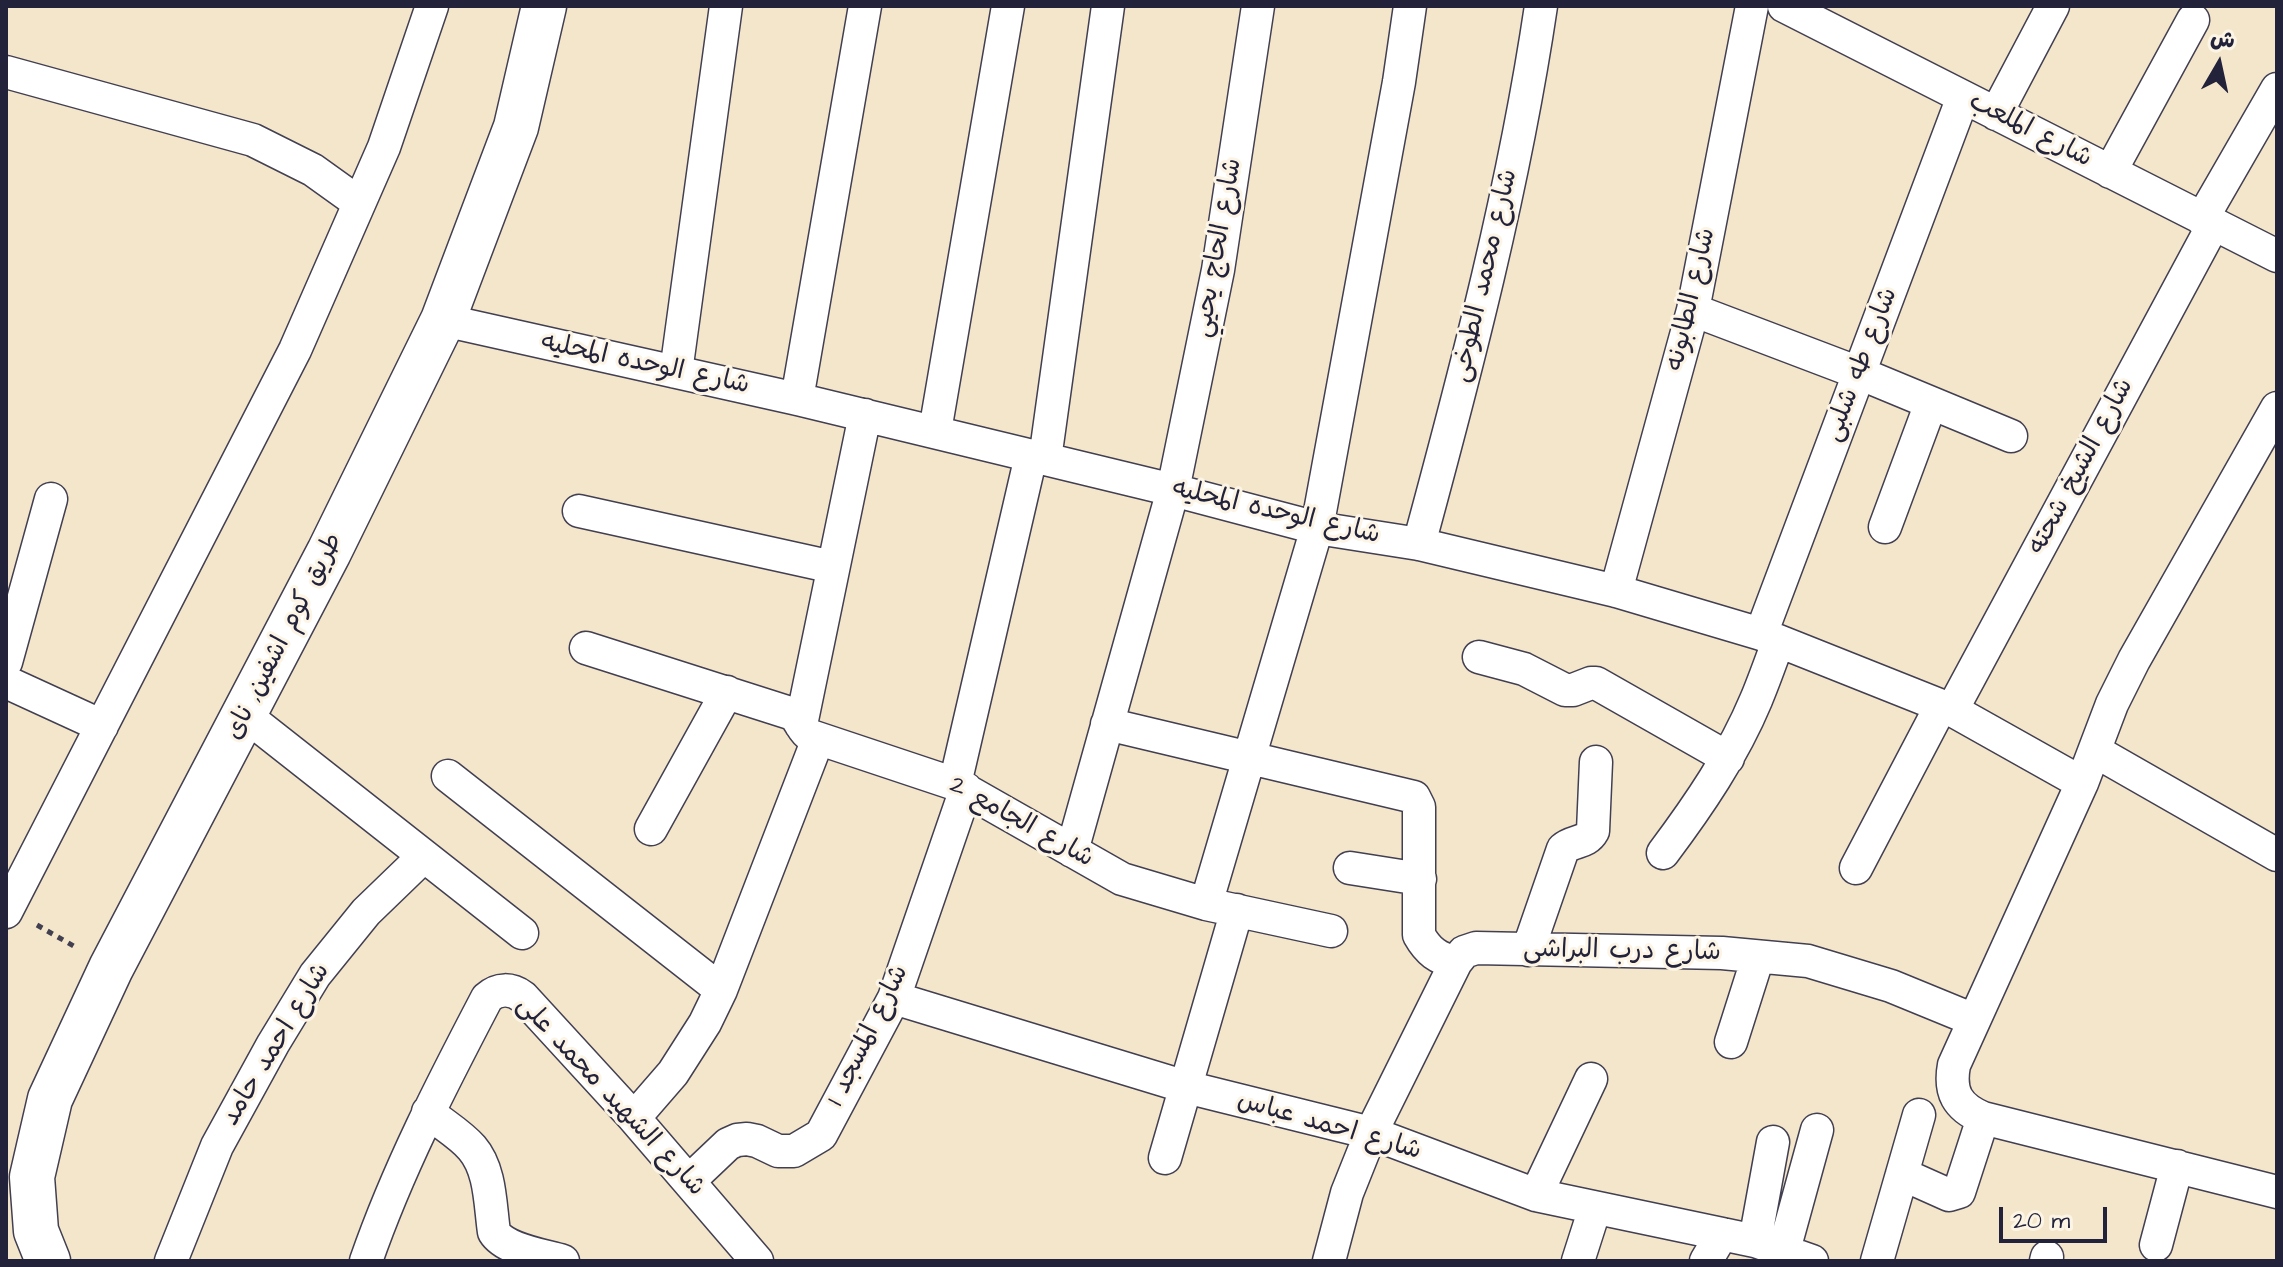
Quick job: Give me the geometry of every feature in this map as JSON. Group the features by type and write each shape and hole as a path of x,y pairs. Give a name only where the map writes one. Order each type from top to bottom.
{"street":[{"path":"7,910 295,350 384,147 432,6"},
{"name":"طريق كوم اشفين, ناى","path":"48,1261 36,1231 32,1177 50,1099 111,968 329,552 443,320 516,127 544,6"},
{"path":"676,372 726,6"},
{"path":"797,399 865,6"},
{"path":"935,431 1008,6"},
{"name":"شارع المسجد 1","path":"689,1181 728,1144 737,1140 757,1141 778,1151 794,1151 821,1135 894,998 960,787 1038,457 1108,6"},
{"name":"شارع الحاج يحيي","path":"1072,851 1173,490 1218,270 1258,6"},
{"path":"1165,1158 1186,1087 1249,758 1317,528 1399,82 1410,6"},
{"name":"شارع محمد الطوخى","path":"1419,544 1465,372 1498,228 1541,6"},
{"name":"شارع الطابونه","path":"1616,591 1693,310 1752,6"},
{"name":"شارع الملعب","path":"1784,6 1828,16 1963,97 2277,256"},
{"path":"1996,114 2053,6"},
{"path":"2110,172 2193,20"},
{"path":"6,72 253,140 313,170 359,203"},
{"name":"شارع الشيخ شحته","path":"1856,868 1946,708 2277,89"},
{"name":"شارع طه شلبى","path":"1663,853 1728,758 1756,701 1770,638 1859,373 1963,97"},
{"path":"1693,310 1859,373 2011,436"},
{"name":"شارع الوحده المحليه","path":"443,320 935,431 1317,528 1419,544 1616,591 1770,638 1946,708 2082,783"},
{"path":"1885,527 1931,403"},
{"path":"2277,408 2112,704 2082,783 1954,1065 1951,1078 1960,1103 1970,1113 1983,1118 2277,1192"},
{"path":"634,1118 673,1073 705,1023 721,990 810,732 833,567 865,415"},
{"path":"6,662 51,499"},
{"path":"579,511 833,567"},
{"name":"شارع الجامع 2","path":"586,648 793,714 810,732 960,787 1122,879 1222,907 1331,931"},
{"path":"1479,657 1524,669 1565,690 1596,683 1728,758"},
{"path":"6,682 102,726"},
{"path":"651,829 727,692"},
{"path":"245,715 522,933"},
{"path":"1107,724 1414,797 1419,807 1419,935 1433,954 1456,962 1371,1133 1347,1193 1329,1261"},
{"path":"2095,751 2277,855"},
{"path":"1528,950 1563,849 1569,844 1588,839 1593,831 1596,762"},
{"path":"448,776 721,990"},
{"name":"شارع احمد حامد","path":"171,1261 217,1146 315,975 366,912 424,856"},
{"path":"1350,868 1420,879"},
{"name":"شارع درب البراشى","path":"1456,962 1464,952 1476,948 1722,953 1808,961 1891,986 1974,1020"},
{"path":"1731,1042 1758,957"},
{"name":"شارع الشهيد محمد على","path":"366,1261 382,1215 428,1112 487,998 493,993 509,990 523,997 634,1118 757,1261"},
{"name":"شارع احمد عباس","path":"894,998 1186,1087 1371,1133 1536,1195 1595,1208 1714,1248 1784,1251"},
{"path":"1536,1195 1591,1079"},
{"path":"428,1112 478,1156 484,1169 497,1238 507,1245 563,1261"},
{"path":"1877,1261 1919,1115"},
{"path":"1902,1174 1949,1195 1959,1192 1983,1118"},
{"path":"1784,1251 1817,1130"},
{"path":"1773,1142 1784,1251"},
{"path":"2156,1245 2177,1166"},
{"path":"1578,1261 1595,1208"}],"path":[{"path":"7,910 111,968"}]}
